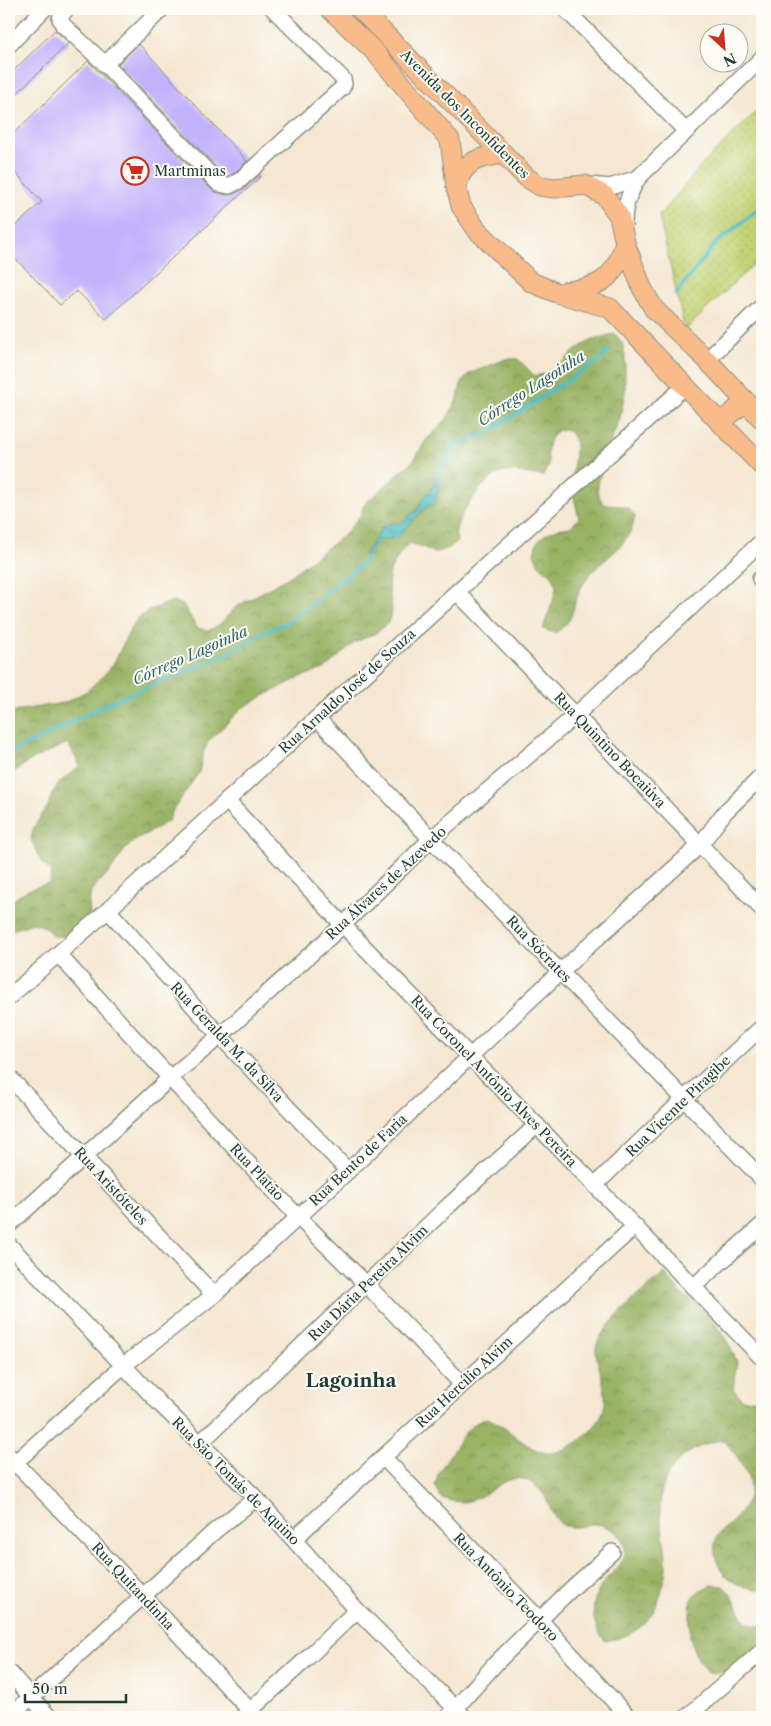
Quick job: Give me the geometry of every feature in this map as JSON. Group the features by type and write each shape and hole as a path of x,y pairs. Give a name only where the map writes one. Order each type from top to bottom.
{"main road":[{"name":"Avenida dos Inconfidentes","path":"330,9 374,51 450,140 456,186 461,206 477,230 531,282 557,293 610,308 762,466"},
{"name":"Avenida dos Inconfidentes","path":"360,9 526,177 540,186 555,188 585,185"},
{"path":"374,51 394,43"},
{"path":"456,186 460,174 477,159 504,154"},
{"path":"585,185 605,196 619,216 625,243 645,294 654,309 707,360 762,419"},
{"path":"557,293 590,288 608,278 620,259 625,243"},
{"path":"719,421 724,420 746,401"}],"street":[{"path":"9,45 44,9"},
{"path":"67,9 60,19 63,25 104,64 219,184 229,186 238,181 342,88 344,84 343,80 273,9"},
{"path":"104,64 162,9"},
{"path":"566,9 686,131"},
{"path":"625,243 623,212 628,195 638,178 762,58"},
{"name":"Avenida dos Inconfidentes","path":"585,185 610,187 638,178"},
{"path":"707,360 762,306"},
{"name":"Rua Arnaldo José de Souza","path":"9,997 108,910 317,718 685,386"},
{"name":"Rua Álvares de Azevedo","path":"9,1225 342,925 431,839 576,715 762,541"},
{"name":"Rua Quintino Bocaiúva","path":"457,592 762,909"},
{"name":"Rua Sócrates","path":"317,718 431,839 762,1179"},
{"name":"Rua Bento de Faria","path":"11,1462 123,1366 214,1295 560,971 701,844 724,813 760,783"},
{"name":"Rua Coronel Antônio Alves Pereira","path":"227,801 342,925 762,1358"},
{"name":"Rua Geralda M. da Silva","path":"108,910 220,1036 348,1171"},
{"name":"Rua Platão","path":"58,954 298,1216 462,1384"},
{"name":"Rua Vicente Piragibe","path":"595,1185 762,1026"},
{"name":"Rua Aristóteles","path":"9,1077 214,1295"},
{"name":"Rua Dária Pereira Alvim","path":"200,1443 366,1284 537,1125"},
{"path":"693,1287 762,1225"},
{"name":"Rua Hercílio Alvim","path":"294,1539 635,1226"},
{"name":"Rua São Tomás de Aquino","path":"9,1245 123,1366 256,1498 357,1610 456,1715"},
{"name":"Rua Antônio Teodoro","path":"383,1458 540,1620 628,1717"},
{"name":"Rua Quitandinha","path":"11,1462 143,1596 249,1715"},
{"path":"9,1717 216,1530 256,1498"},
{"path":"456,1715 496,1663 612,1552"},
{"path":"249,1715 357,1610"},
{"path":"691,1716 762,1651"},
{"path":"9,1672 49,1717"}],"green space":[{"path":"762,106 762,256 685,330 659,216 701,166"},
{"path":"615,334 622,343 625,355 625,393 620,418 602,465 597,492 603,504 627,507 635,516 632,528 626,539 587,578 581,588 570,617 562,628 555,633 543,629 556,589 553,577 539,564 534,553 537,542 546,534 557,529 571,527 579,518 573,494 572,480 576,443 570,431 558,430 549,441 547,453 549,465 543,476 514,472 504,472 497,475 482,487 462,514 456,531 457,542 447,549 434,553 409,543 400,553 390,571 388,584 392,610 388,623 377,632 354,643 324,669 300,677 242,708 208,742 199,772 173,810 168,821 133,842 124,851 109,873 91,891 90,915 85,927 65,936 53,936 45,927 33,923 9,931 9,903 27,890 50,883 51,871 42,863 31,839 34,827 48,806 52,794 60,782 80,766 68,743 31,760 9,775 9,710 15,711 64,703 87,691 113,665 138,618 150,610 173,601 184,606 197,628 208,631 219,625 236,607 289,577 344,535 360,516 364,505 414,460 427,439 446,420 458,398 461,384 469,374 506,359 518,359 535,376 557,367 575,351 589,342"},
{"path":"665,1273 680,1293 700,1306 726,1338 737,1362 733,1389 743,1400 754,1399 762,1391 762,1590 745,1587 731,1580 725,1575 717,1562 715,1541 721,1532 743,1510 749,1496 750,1485 746,1471 725,1440 711,1442 687,1454 677,1462 665,1482 660,1506 666,1553 666,1569 659,1600 654,1610 649,1618 635,1631 616,1639 605,1641 599,1633 596,1624 594,1608 598,1591 624,1558 624,1546 618,1535 608,1527 597,1524 576,1527 563,1526 554,1516 540,1490 521,1478 503,1482 477,1498 464,1502 441,1498 435,1487 438,1475 444,1464 466,1431 476,1423 487,1418 528,1445 547,1453 559,1451 584,1437 601,1418 605,1403 604,1388 596,1354 597,1344 617,1316"},
{"path":"711,1585 723,1586 732,1596 742,1616 750,1623 762,1626 762,1646 738,1666 731,1670 716,1673 707,1672 694,1651 690,1637 691,1600 699,1591"}],"water":[{"path":"439,471 439,485 435,503 423,510 397,538 378,540 365,561 364,554 382,527 395,523 402,524 411,514 417,511 422,500 435,485 433,481"}],"building":[{"path":"55,30 69,43 9,101 9,75"},
{"path":"139,44 247,161 234,173 228,176 224,175 118,64"},
{"name":"Martminas","path":"88,61 213,191 227,195 233,194 261,176 106,319 77,291 60,305 9,252 9,232 42,202 9,165 9,138"}],"waterway":[{"name":"Córrego Lagoinha","path":"676,294 716,243 762,206"},
{"name":"Córrego Lagoinha","path":"437,476 453,446 491,430 601,359 609,350"},
{"name":"Córrego Lagoinha","path":"9,754 113,701 221,657 261,634 292,620 365,561 366,558"}],"place":[{"name":"Martminas","path":"135,171"}],"district":[{"name":"Lagoinha","path":"351,1380"}]}
